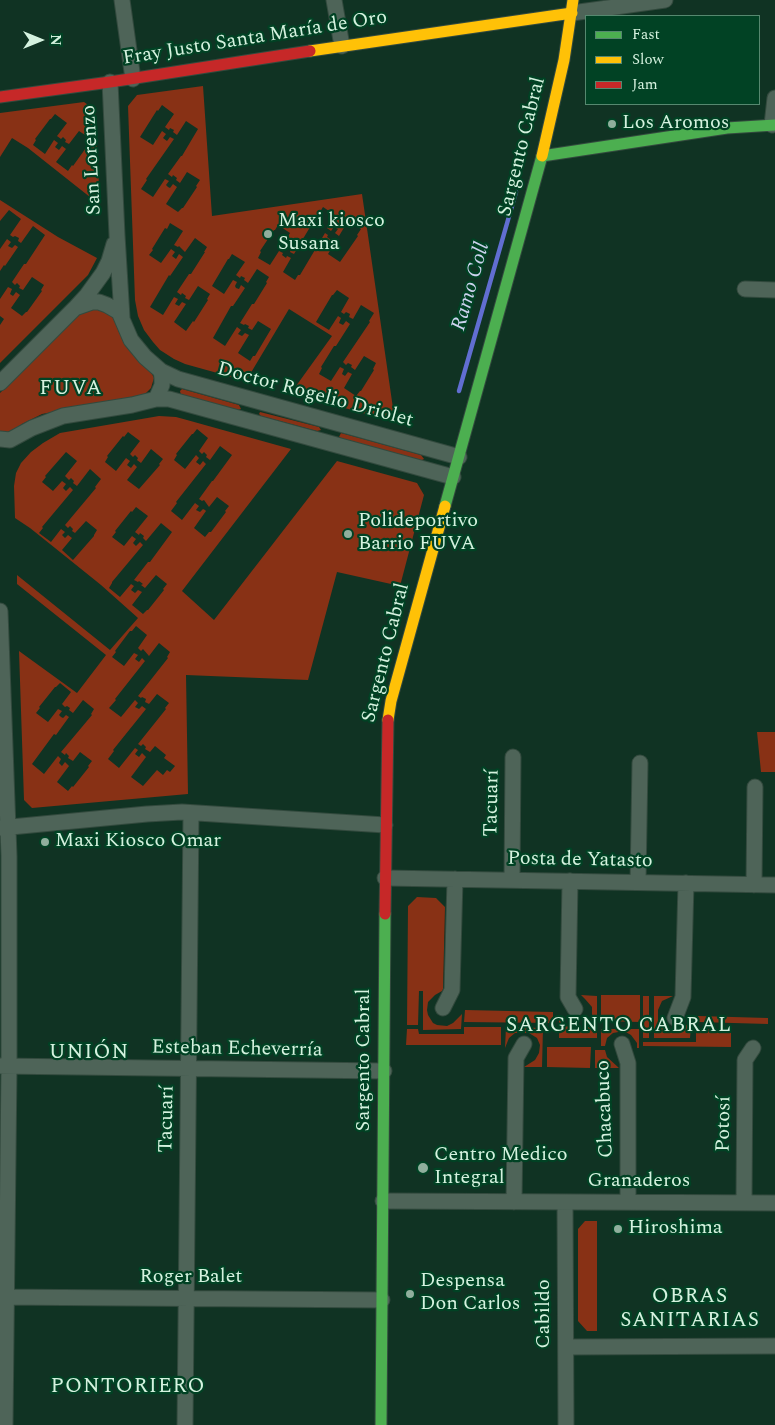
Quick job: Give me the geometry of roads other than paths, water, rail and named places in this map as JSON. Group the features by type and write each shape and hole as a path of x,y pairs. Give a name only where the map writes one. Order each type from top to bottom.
{"main road":[{"name":"Fray Justo Santa María de Oro","path":"0,97 133,79 505,21 573,6"},
{"name":"Sargento Cabral","path":"381,1425 385,824 388,712 542,156 554,108 573,6"},
{"path":"542,156 727,128 773,125"}],"street":[{"path":"122,0 133,79"},
{"path":"334,0 342,46"},
{"name":"Fray Justo Santa María de Oro","path":"573,6 665,0"},
{"name":"San Lorenzo","path":"110,82 122,317 131,340 145,357 161,371"},
{"path":"773,125 775,98"},
{"name":"San Lorenzo","path":"0,383 87,295 109,261 117,235"},
{"path":"745,289 775,290"},
{"path":"75,308 92,302 99,302 115,309 122,317"},
{"path":"3,443 32,428 63,416 132,405 156,399 162,385 161,371"},
{"name":"Doctor Rogelio Driolet","path":"161,371 178,379 459,457"},
{"name":"Doctor Rogelio Driolet","path":"156,399 169,399 453,477"},
{"path":"328,443 333,422"},
{"path":"0,611 4,828 5,1066 3,1297 5,1425"},
{"name":"Tacuarí","path":"512,880 513,757"},
{"path":"638,882 640,764"},
{"path":"754,884 755,788"},
{"path":"4,828 147,814 191,812 385,824"},
{"name":"Tacuarí","path":"186,1425 191,812"},
{"name":"Posta de Yatasto","path":"385,878 775,885"},
{"path":"443,1008 452,990 455,879"},
{"path":"570,881 568,997 575,1009"},
{"path":"675,1018 683,997 686,883"},
{"path":"514,1202 516,1058 524,1044"},
{"name":"Chacabuco","path":"622,1044 628,1063 628,1202"},
{"name":"Potosí","path":"744,1202 745,1060 753,1048"},
{"name":"Esteban Echeverría","path":"5,1066 384,1071"},
{"name":"Granaderos","path":"383,1201 775,1203"},
{"name":"Cabildo","path":"565,1202 566,1425"},
{"name":"Roger Balet","path":"3,1297 382,1300"},
{"path":"566,1347 775,1346"}],"waterway":[{"name":"Ramo Coll","path":"459,391 516,192"}],"place":[{"name":"Los Aromos","path":"612,124"},
{"name":"Maxi kiosco Susana","path":"268,234"},
{"name":"Polideportivo Barrio FUVA","path":"348,534"},
{"name":"Maxi Kiosco Omar","path":"45,842"},
{"name":"Centro Medico Integral","path":"423,1168"},
{"name":"Hiroshima","path":"618,1229"},
{"name":"Despensa Don Carlos","path":"410,1294"}],"district":[{"name":"FUVA","path":"71,390"},
{"name":"SARGENTO CABRAL","path":"619,1027"},
{"name":"UNIÓN","path":"89,1054"},
{"name":"OBRAS SANITARIAS","path":"690,1310"},
{"name":"PONTORIERO","path":"128,1388"}]}
